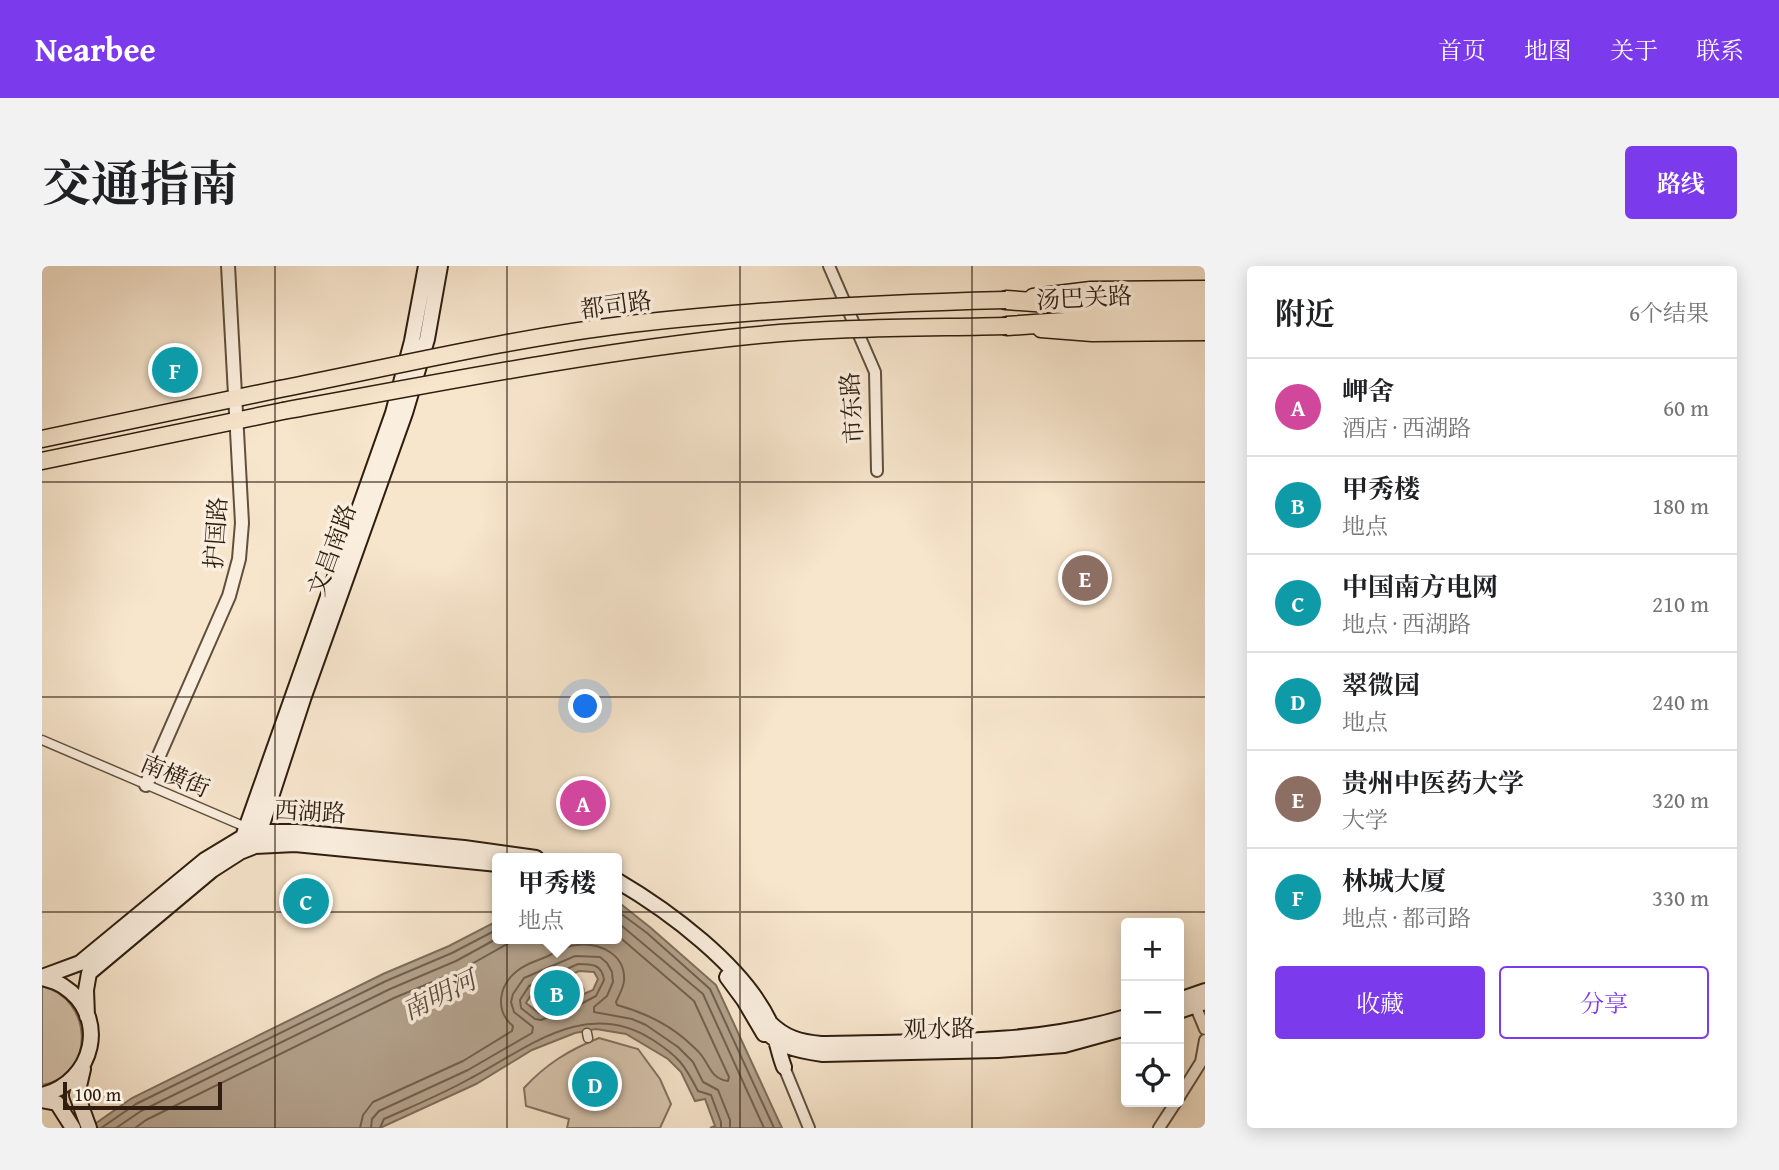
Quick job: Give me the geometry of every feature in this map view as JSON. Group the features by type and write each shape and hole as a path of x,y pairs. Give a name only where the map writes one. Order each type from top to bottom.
{"highway":[{"name":"汤巴关路","path":"1006,300 1090,306 1205,304"},
{"name":"汤巴关路","path":"1007,326 1091,320 1205,319"}],"main road":[{"name":"文昌南路","path":"251,836 393,413 412,341 426,266"},
{"name":"文昌南路","path":"251,836 405,413 427,339 440,266"},
{"name":"都司路","path":"46,438 493,347 628,325 870,303 1006,300 1091,290 1205,289"},
{"name":"都司路","path":"48,460 283,411 625,351 751,336 870,329 1007,326 1092,333 1205,332"},
{"name":"西湖路","path":"42,978 80,963 205,860 251,836 297,832 500,853"},
{"name":"西湖路","path":"251,836 295,844 492,863"},
{"name":"西湖路","path":"83,1127 77,1095 90,1050 91,1032 86,990 89,973 212,870 240,852 251,836"},
{"path":"622,884 722,958 753,994 783,1067"},
{"path":"622,894 716,965 765,1024"},
{"path":"42,978 62,985 77,998 88,1016"},
{"path":"1184,998 1205,991"},
{"name":"观水路","path":"765,1024 801,1042 821,1044 998,1039 1061,1033 1121,1018"},
{"name":"观水路","path":"765,1024 775,1042 798,1051 823,1054 998,1050 1063,1045 1121,1029"},
{"path":"775,1042 783,1067"},
{"path":"42,1098 74,1079 84,1066"},
{"path":"42,1098 57,1104 83,1127"}],"street":[{"name":"护国路","path":"146,785 229,596 239,559 242,523 228,266"},
{"name":"市东路","path":"829,266 875,372 877,471"},
{"name":"南横街","path":"42,740 146,785 251,836"},
{"path":"569,976 579,990"},
{"path":"1200,1004 1205,1029"},
{"path":"1184,1089 1201,1062 1205,1040"},
{"path":"783,1067 809,1128"},
{"path":"1159,1128 1173,1107"}],"shaded area":[{"path":"42,986 59,994 72,1006 82,1037 72,1068 60,1079 42,1085"},
{"path":"599,1038 638,1049 660,1079 671,1104 660,1128 567,1128 569,1119 526,1106 524,1088 532,1079 558,1058"}],"water":[{"name":"南明河","path":"622,905 716,985 782,1128 710,1128 715,1126 705,1099 695,1101 681,1072 668,1059 626,1034 596,1029 575,1033 532,1050 476,1084 380,1128 89,1128 132,1098 383,974 449,946 492,924 492,944 622,944","holes":["579,971 594,972 598,979 593,990 539,1013 526,1003 533,992"]}],"place":[{"name":"林城大厦","path":"175,370"},
{"name":"贵州中医药大学","path":"1085,578"},
{"name":"岬舍","path":"583,803"},
{"name":"中国南方电网","path":"306,901"},
{"name":"甲秀楼","path":"557,993"},
{"name":"翠微园","path":"595,1084"}]}
